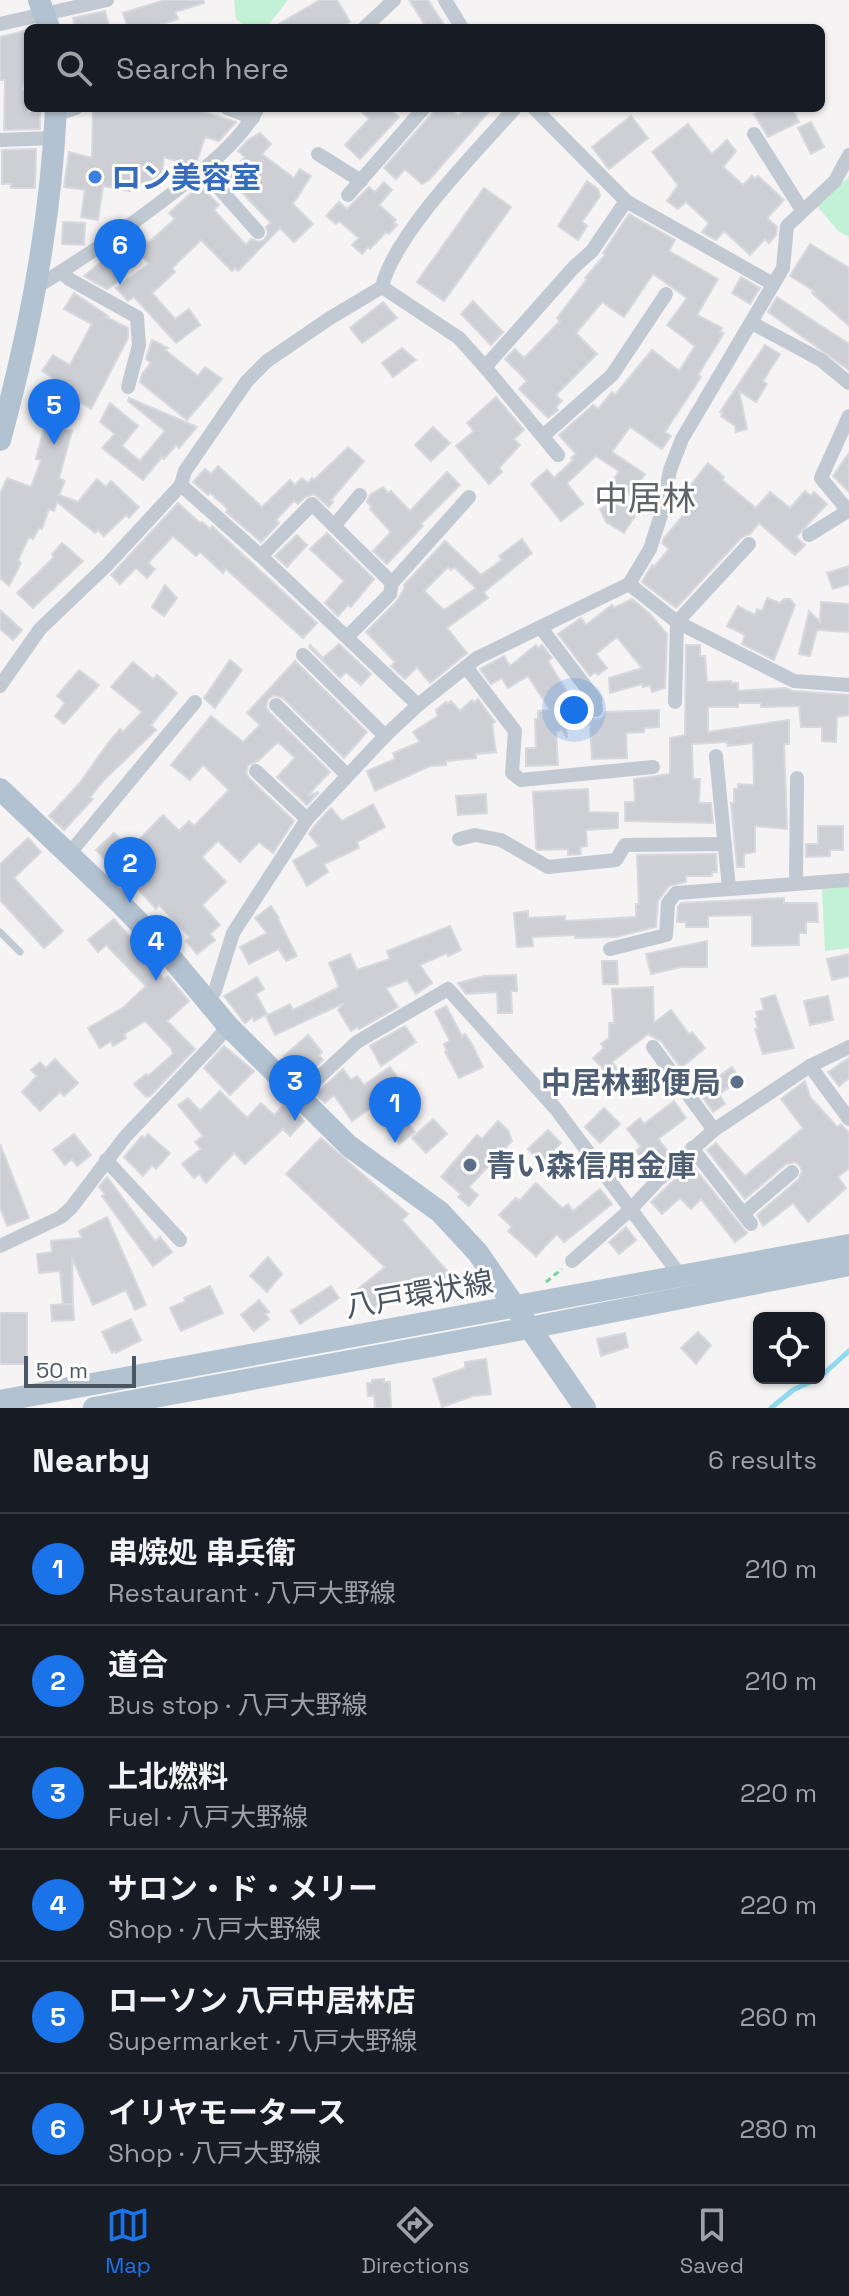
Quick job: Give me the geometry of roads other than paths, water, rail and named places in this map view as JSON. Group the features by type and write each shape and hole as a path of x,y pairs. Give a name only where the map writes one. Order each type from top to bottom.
{"main road":[{"path":"0,440 26,346 38,286 61,117"},
{"path":"0,789 158,942 228,1026 349,1146 440,1212 478,1253 585,1408"},
{"name":"八戸環状線","path":"0,1401 849,1245"},
{"name":"八戸環状線","path":"94,1408 144,1404 849,1265"}],"street":[{"path":"0,24 107,0"},
{"path":"368,24 394,0"},
{"path":"445,0 460,24"},
{"path":"348,195 421,112"},
{"path":"0,686 40,629 107,565 181,485 185,471 247,381 285,348 382,287 384,275 413,228 512,112"},
{"path":"538,112 626,201 773,284"},
{"path":"38,286 90,255 203,170 245,131 256,113"},
{"path":"0,140 61,117"},
{"path":"754,134 802,210"},
{"path":"318,154 361,181"},
{"path":"207,1001 215,991 233,933 307,819 385,736 477,658 629,584 650,549 662,512 670,470 682,439 783,268 787,226 835,181 849,155"},
{"path":"203,170 258,232"},
{"path":"485,367 592,251 626,201"},
{"path":"61,272 137,317 139,345 128,387"},
{"path":"382,287 459,338 558,455"},
{"path":"543,436 612,375 666,294"},
{"path":"752,323 821,360 849,383"},
{"path":"809,535 848,511 821,478 849,416"},
{"path":"181,485 418,705"},
{"path":"334,526 360,495"},
{"path":"347,637 390,594 392,583 469,497"},
{"path":"261,556 312,504 392,583"},
{"path":"675,702 677,622 749,544"},
{"path":"629,584 677,622 794,681 849,685"},
{"path":"541,628 595,699 596,710"},
{"path":"303,655 385,736"},
{"path":"466,667 515,731 512,773 521,780 653,767"},
{"path":"69,854 195,702"},
{"path":"276,705 347,775"},
{"path":"716,756 729,888"},
{"path":"256,771 307,819"},
{"path":"796,884 797,778"},
{"path":"459,839 475,835 501,840 548,867 616,860 625,845 725,844"},
{"path":"610,949 666,935 668,903 676,893 849,880"},
{"path":"299,1096 357,1042 448,989 556,1109 679,1274"},
{"path":"0,1246 61,1217 71,1208 106,1160 228,1026"},
{"path":"653,1047 714,1130"},
{"path":"572,1261 714,1130 810,1066 849,1047"},
{"path":"810,1066 849,1119"},
{"path":"692,1148 747,1218 792,1172"},
{"path":"106,1160 180,1240"},
{"path":"135,1376 144,1404"}],"lane":[{"path":"0,932 20,952"}],"waterway":[{"path":"825,1373 849,1351"},
{"path":"771,1408 793,1390 806,1384"}],"place":[{"name":"ロン美容室","path":"95,177"},
{"name":"イリヤモータース","path":"120,285"},
{"name":"ローソン 八戸中居林店","path":"54,445"},
{"name":"道合","path":"130,903"},
{"name":"サロン・ド・メリー","path":"156,981"},
{"name":"中居林郵便局","path":"737,1082"},
{"name":"上北燃料","path":"295,1121"},
{"name":"串焼処 串兵衛","path":"395,1143"},
{"name":"青い森信用金庫","path":"470,1165"}],"district":[{"name":"中居林","path":"645,498"}]}
